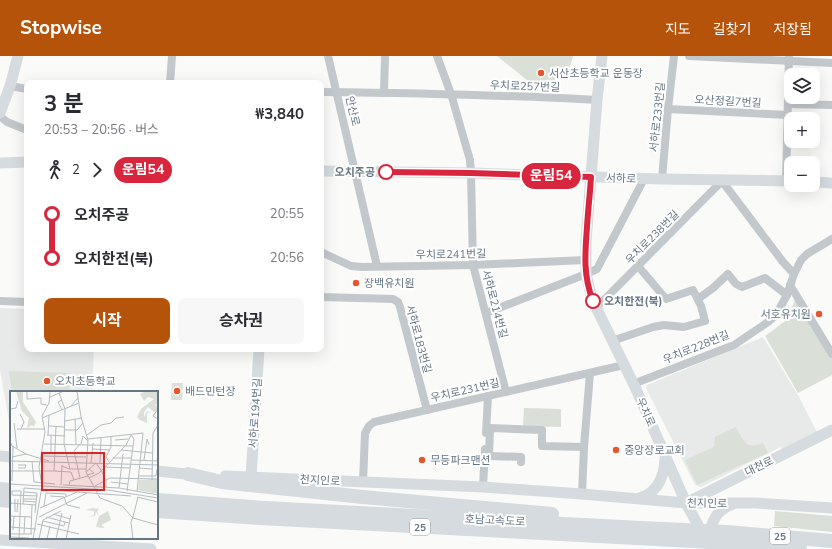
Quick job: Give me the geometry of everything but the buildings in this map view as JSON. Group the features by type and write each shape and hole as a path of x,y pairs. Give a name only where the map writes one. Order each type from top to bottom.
{"highway":[{"path":"188,474 222,482 253,486 586,517 641,528"},
{"path":"0,489 10,490"},
{"path":"0,500 10,501"},
{"name":"호남고속도로","path":"158,500 273,508 641,528 681,536"},
{"name":"호남고속도로","path":"158,511 268,518 832,541"},
{"name":"호남고속도로","path":"729,538 800,549"}],"street":[{"path":"18,56 10,86 0,114 7,122 24,129"},
{"path":"170,80 172,56"},
{"name":"안산로","path":"328,56 355,172"},
{"path":"384,93 385,56"},
{"path":"438,56 451,94 470,160 471,173"},
{"name":"우치로","path":"602,56 597,100 585,260 589,291 634,384 686,503 709,546"},
{"name":"서하로233번길","path":"662,180 674,56"},
{"path":"689,56 789,58 832,63"},
{"path":"789,58 789,68"},
{"path":"10,86 24,88"},
{"name":"우치로257번길","path":"324,92 451,94 597,100"},
{"path":"788,112 788,104 832,105"},
{"name":"오산정길7번길","path":"668,109 784,115"},
{"path":"0,162 24,162"},
{"name":"서하로","path":"324,171 471,173 662,180 784,181"},
{"path":"355,172 378,266"},
{"name":"서하로214번길","path":"471,173 473,265 506,392"},
{"path":"486,313 597,269 644,179"},
{"path":"722,181 783,262 794,274"},
{"name":"우치로238번길","path":"596,308 722,181"},
{"path":"820,182 832,183"},
{"name":"우치로228번길","path":"634,384 734,345 776,315 787,294 801,260 807,254 832,239"},
{"name":"우치로241번길","path":"324,254 351,266 362,267 473,265 585,260"},
{"path":"612,341 653,327 664,325 684,327 706,320 693,290 666,299 638,266"},
{"path":"698,299 728,274 736,284 742,287 765,278 787,294"},
{"path":"790,285 832,354"},
{"name":"서하로183번길","path":"324,297 393,299 398,302 427,410"},
{"path":"0,301 24,302"},
{"name":"서하로194번길","path":"251,477 259,352"},
{"name":"우치로231번길","path":"363,482 365,433 369,426 374,422 624,365"},
{"path":"582,494 590,373"},
{"path":"483,487 488,396"},
{"path":"521,462 521,457 489,456 490,428 542,430 542,446 584,447"},
{"name":"대천로","path":"686,503 832,430"},
{"path":"0,456 10,457"},
{"path":"636,498 642,497 655,489 665,471 666,457"},
{"name":"천지인로","path":"158,471 188,474 483,487 686,503 756,503 832,508"},
{"path":"709,546 714,518 718,512 735,503"},
{"path":"0,540 151,549"}],"shaded area":[{"name":"서산초등학교 운동장","path":"497,56 573,56 570,66 564,75 554,80 533,85"},
{"path":"795,299 832,359 832,375 798,393 765,336 788,319"},
{"name":"오치초등학교","path":"0,308 24,309 24,352 94,352 92,391 10,391 10,427 0,370"},
{"path":"763,337 799,397 817,432 782,450 781,447 701,487 695,485 646,388 647,385"},
{"path":"9,371 70,373 69,391 12,391"},
{"name":"배드민턴장","path":"172,383 183,383 182,400 171,400"},
{"path":"524,408 561,409 561,427 523,426"},
{"path":"736,427 746,443 753,446 763,443 768,453 697,485 685,460 714,447 715,437"},
{"path":"775,511 832,516 832,532 774,526"}],"bus line":[{"name":"운림54","path":"386,172 591,177 585,260 587,283 593,301"}],"place":[{"name":"서산초등학교 운동장","path":"541,73"},
{"name":"오치주공","path":"386,172"},
{"name":"장백유치원","path":"356,283"},
{"name":"오치한전(북)","path":"593,301"},
{"name":"서호유치원","path":"819,314"},
{"name":"오치초등학교","path":"47,381"},
{"name":"배드민턴장","path":"177,391"},
{"name":"중앙장로교회","path":"616,450"},
{"name":"무등파크맨션","path":"422,460"}]}
